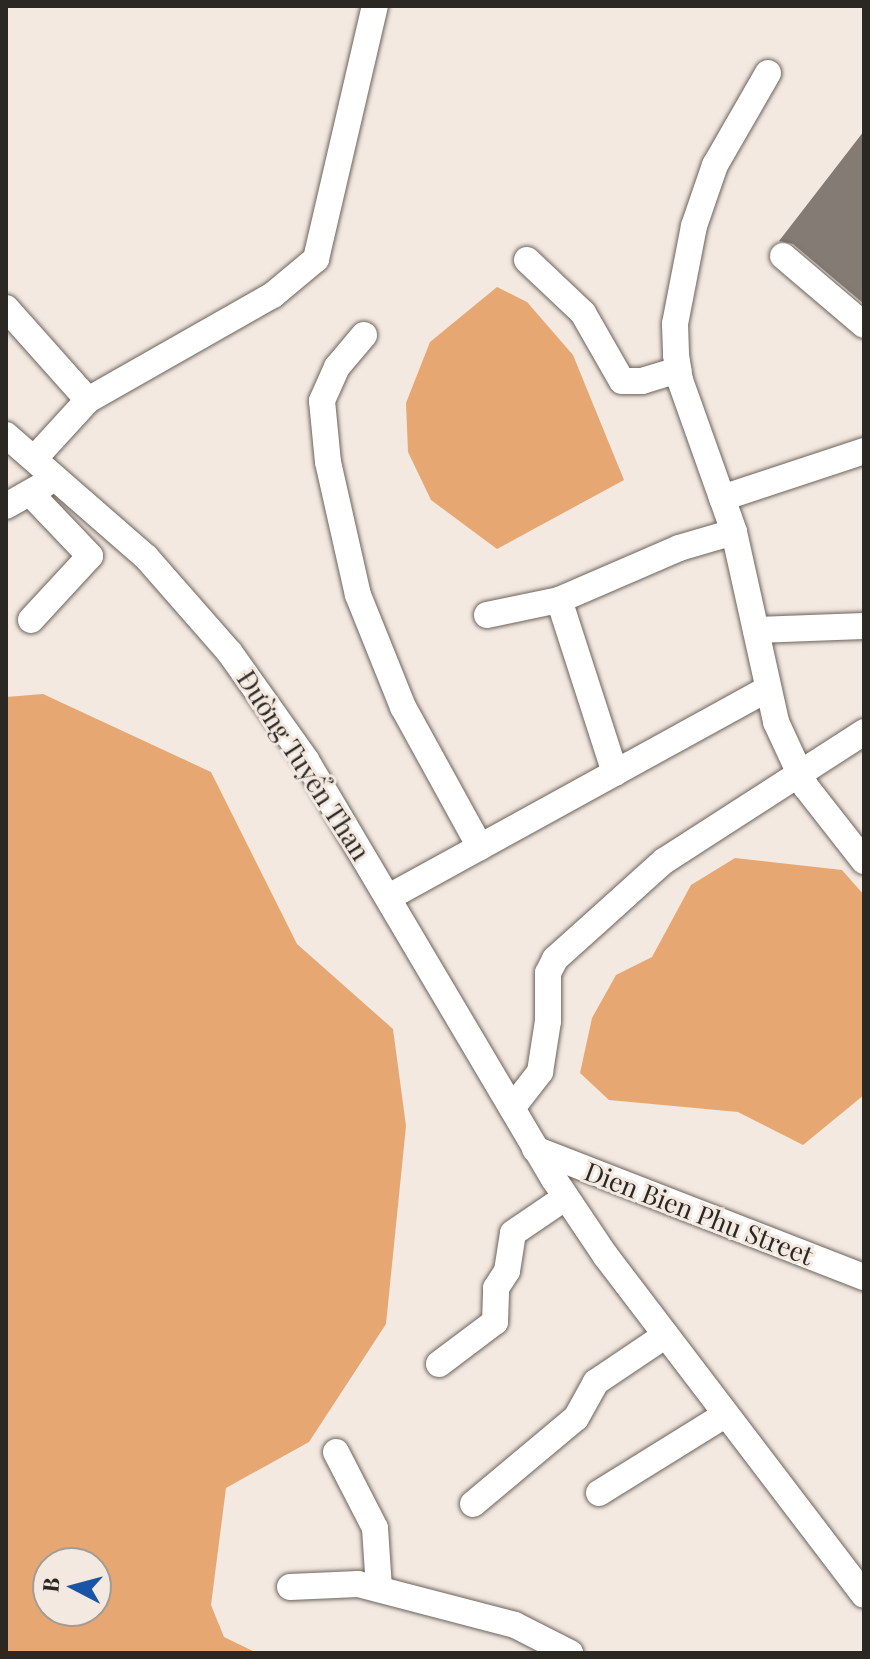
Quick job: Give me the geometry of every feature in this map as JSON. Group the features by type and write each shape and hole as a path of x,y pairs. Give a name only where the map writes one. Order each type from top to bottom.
{"street":[{"path":"38,453 88,400 273,295 316,259 375,6"},
{"path":"768,73 715,165 694,226 675,324 678,370 734,532 767,689 799,775 825,817 864,861"},
{"path":"783,256 864,325"},
{"path":"527,260 583,313 622,381 642,381 678,370"},
{"path":"6,308 88,400"},
{"path":"364,335 337,367 322,401 328,462 358,595 403,707 480,847"},
{"name":"Đường Tuyển Than","path":"6,435 38,453 56,478 146,557 230,653 306,760 566,1197 725,1415 864,1595"},
{"path":"722,498 864,451"},
{"path":"31,620 90,556 15,497 56,478"},
{"path":"487,615 559,600 679,548 734,532"},
{"path":"559,600 615,773"},
{"path":"756,630 864,626"},
{"path":"389,897 767,689"},
{"path":"512,1108 540,1072 548,1021 548,973 555,959 664,861 864,732"},
{"name":"Dien Bien Phu Street","path":"535,1149 864,1277"},
{"path":"439,1364 495,1322 496,1288 507,1271 513,1233 566,1197"},
{"path":"473,1504 576,1418 596,1382 666,1335"},
{"path":"599,1493 725,1415"},
{"path":"336,1452 375,1528 379,1589"},
{"path":"290,1587 344,1584 379,1589 515,1625 570,1653"}],"shaded area":[{"path":"497,287 527,302 573,355 624,480 497,549 431,500 408,452 406,403 430,342"},
{"path":"43,694 211,772 297,944 393,1029 406,1126 386,1324 309,1442 226,1488 211,1605 224,1637 257,1653 6,1653 6,697"},
{"path":"735,858 842,870 864,895 864,1095 803,1145 738,1112 609,1100 580,1073 592,1018 616,975 652,957 691,885"}],"building":[{"path":"864,131 864,304 793,244 779,241"}]}
